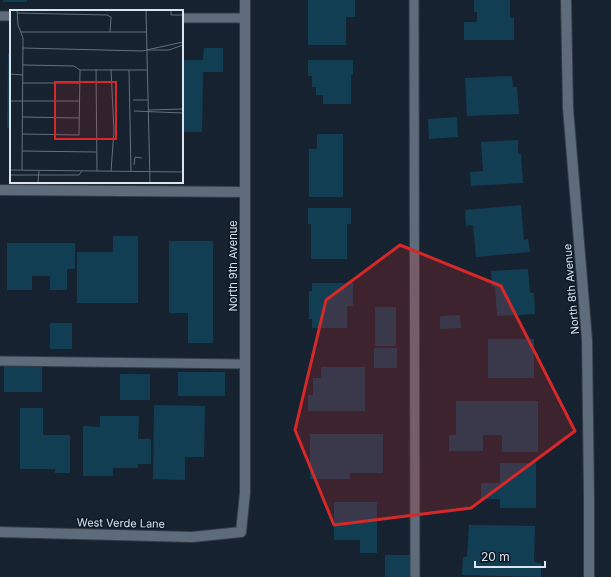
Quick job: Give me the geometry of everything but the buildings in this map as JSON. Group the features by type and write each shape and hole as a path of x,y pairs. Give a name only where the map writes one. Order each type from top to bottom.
{"street":[{"name":"North 9th Avenue","path":"241,532 245,493 245,0"},
{"name":"North 8th Avenue","path":"566,0 568,108 587,340 589,577"},
{"path":"0,190 244,192"},
{"name":"West Verde Lane","path":"0,532 192,536 241,532"}],"lane":[{"path":"414,0 415,577"},
{"path":"183,18 245,18"},
{"path":"0,361 245,364"}],"highlighted area":[{"path":"400,245 501,286 575,431 471,508 334,525 295,430 326,300"}]}
